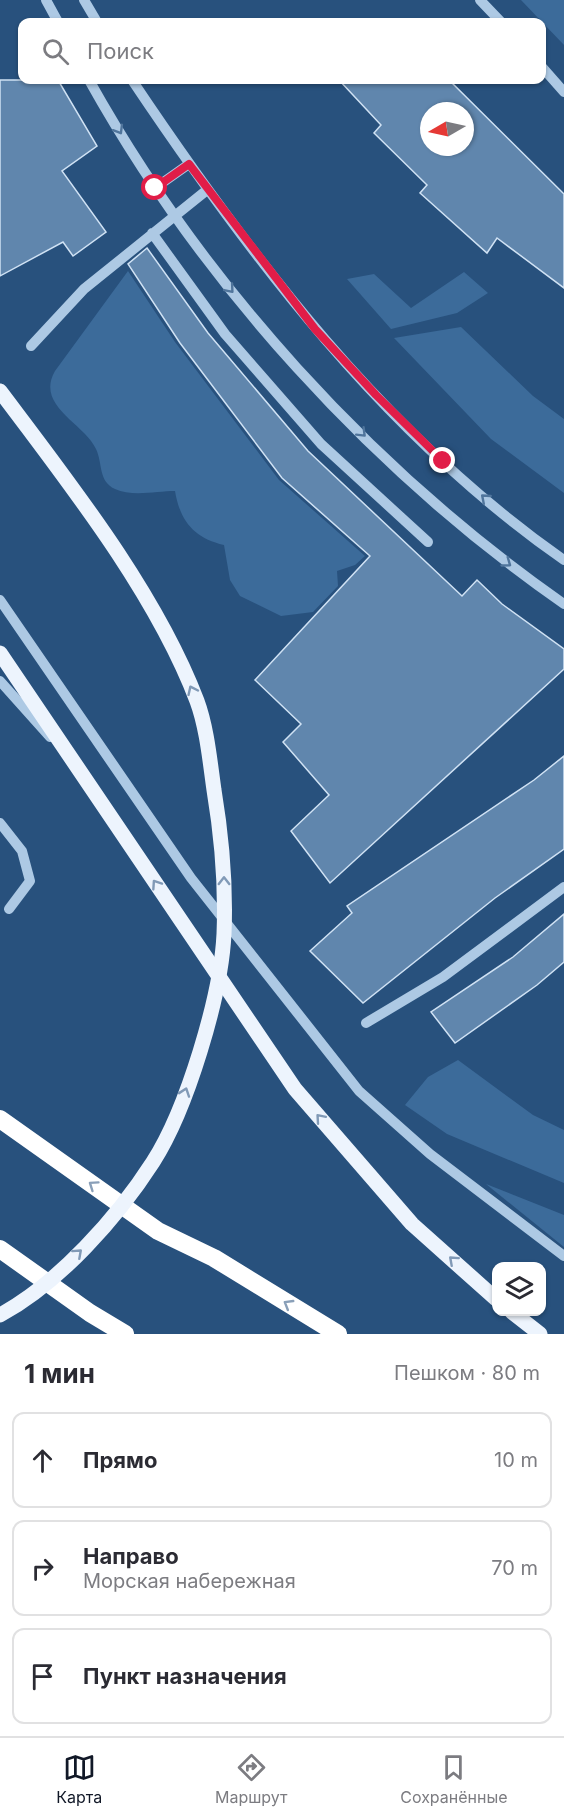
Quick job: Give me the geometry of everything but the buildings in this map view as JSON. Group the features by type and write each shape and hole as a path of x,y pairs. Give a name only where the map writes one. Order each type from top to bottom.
{"highway":[{"path":"0,1119 158,1231 214,1258 338,1334"},
{"path":"0,1249 90,1313 125,1334"}],"main road":[{"path":"0,391 45,451 159,619 198,703 213,778 224,868 224,936 208,1027 180,1107 154,1161 93,1240 22,1303 0,1315"},
{"path":"0,653 295,1089 412,1224 492,1295"},
{"path":"518,1316 540,1334"}],"street":[{"path":"46,0 56,18"},
{"path":"84,0 95,18"},
{"path":"480,0 497,18"},
{"path":"546,72 564,92"},
{"path":"91,84 155,188 254,318 325,396 458,523 494,554 564,604"},
{"path":"135,84 207,190 315,329 376,395 443,461 492,504 564,560"},
{"path":"155,188 189,164"},
{"path":"31,346 84,289 207,190"},
{"path":"152,233 225,334 321,444 428,542"},
{"path":"0,600 190,878 359,1091 430,1154 564,1256"},
{"path":"0,681 78,769"},
{"path":"0,823 22,850 30,881 9,909"},
{"path":"366,1023 444,977 564,887"}],"shaded area":[{"path":"521,0 564,0 564,45 546,26 546,18 538,18"},
{"path":"128,271 175,342 279,480 365,556 355,565 337,571 338,586 313,612 281,616 240,596 230,580 224,545 204,538 190,527 177,502 175,491 129,493 110,486 103,477 96,449 56,404 51,394 51,383 55,371"},
{"path":"464,272 488,293 457,313 391,329 347,279 374,274 411,308"},
{"path":"461,327 533,396 564,419 564,493 491,439 394,338"},
{"path":"458,1060 533,1115 564,1130 564,1183 447,1134 405,1105 428,1077"},
{"path":"486,1184 564,1215 564,1247"}],"route":[{"path":"155,188 189,164 315,329 376,395 443,461"}]}
